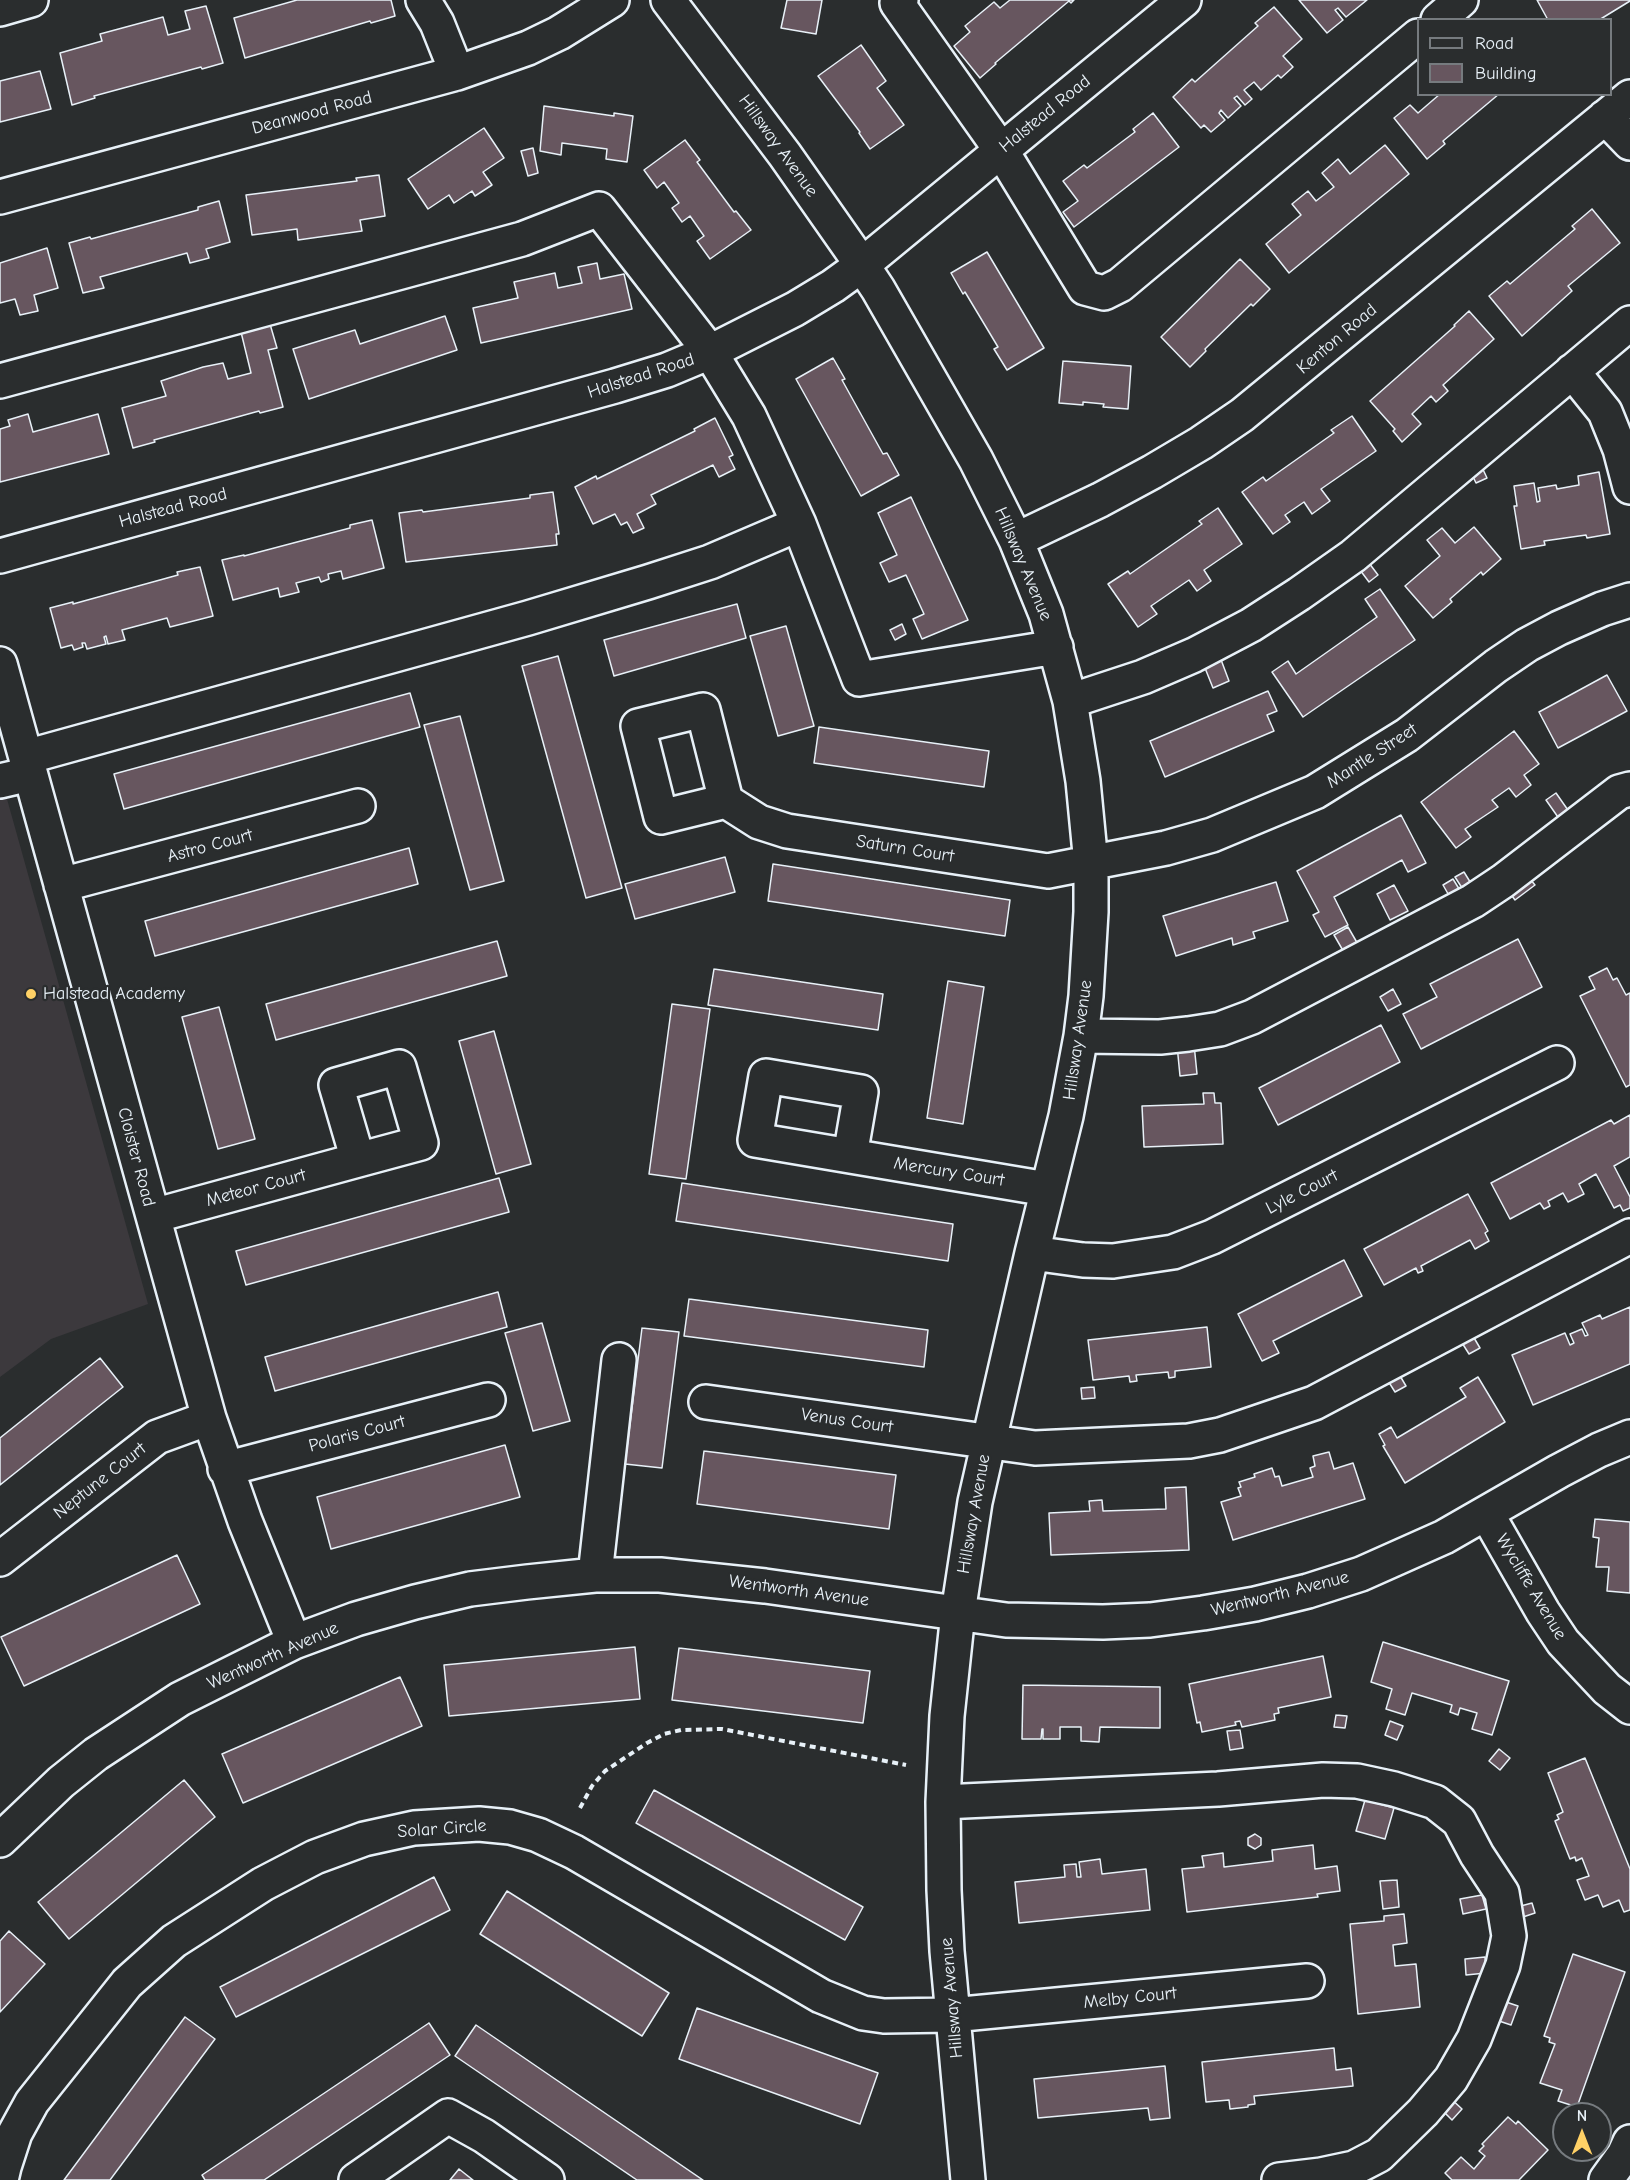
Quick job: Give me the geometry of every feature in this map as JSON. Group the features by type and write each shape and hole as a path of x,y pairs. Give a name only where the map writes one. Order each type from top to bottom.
{"street":[{"path":"0,9 31,0"},
{"path":"423,0 437,23 457,73"},
{"name":"Deanwood Road","path":"0,197 457,73 528,48 560,33 612,0"},
{"name":"Hillsway Avenue","path":"668,0 785,154 862,265 956,423 1016,540 1046,614 1070,701 1083,781 1091,864 1089,951 1081,1036 1066,1116 988,1440 957,1613 947,1716 943,1802 944,1900 952,2015 968,2180"},
{"path":"901,0 897,3 1001,150 1085,288 1104,293 1120,285 1417,38"},
{"name":"Halstead Road","path":"0,556 615,386 667,370 710,352 795,309 862,265 1184,0"},
{"path":"1440,18 1461,0"},
{"name":"Kenton Road","path":"1016,540 1152,472 1242,415 1630,97"},
{"path":"1605,117 1630,143"},
{"path":"0,381 522,239 599,209 710,352 749,416 799,524 859,679 1056,647"},
{"path":"1070,701 1143,677 1194,655 1251,625 1299,594 1353,555 1630,322"},
{"path":"1572,371 1605,412 1620,448 1630,487"},
{"path":"19,771 648,582 710,562 799,524"},
{"name":"Mantle Street","path":"1091,864 1166,848 1212,835 1315,792 1407,735 1496,666 1527,645 1602,609 1630,600"},
{"name":"Cloister Road","path":"0,664 19,771 61,885 209,1418 225,1469 294,1642"},
{"path":"1081,1036 1160,1037 1188,1034 1220,1029 1252,1017 1473,901 1503,881 1619,792 1630,789"},
{"name":"Saturn Court","path":"726,801 759,822 787,831 1048,871 1091,864"},
{"name":"Astro Court","path":"61,885 358,806"},
{"name":"Lyle Court","path":"1032,1253 1083,1260 1113,1261 1173,1252 1212,1237 1557,1064"},
{"name":"Mercury Court","path":"850,1156 1047,1189"},
{"name":"Meteor Court","path":"153,1216 358,1160"},
{"name":"Venus Court","path":"706,1402 1035,1448 1190,1442 1220,1435 1314,1403 1630,1236"},
{"path":"595,1575 619,1360"},
{"name":"Polaris Court","path":"225,1469 489,1400"},
{"name":"Neptune Court","path":"0,1558 157,1437 209,1418"},
{"name":"Wentworth Avenue","path":"1,1837 61,1782 134,1727 180,1699 294,1642 356,1619 415,1602 470,1589 595,1575 660,1575 715,1579 1006,1620 1103,1622 1160,1619 1255,1604 1308,1591 1361,1574 1405,1556 1487,1514 1559,1471 1630,1437"},
{"name":"Wycliffe Avenue","path":"1487,1514 1543,1612 1563,1642 1607,1689 1630,1707"},
{"path":"943,1802 1195,1790 1323,1780 1357,1781 1394,1789 1435,1802 1460,1821 1477,1855 1502,1893 1509,1936 1499,1976 1474,2039 1450,2079 1423,2112 1379,2155 1354,2168 1279,2180"},
{"name":"Solar Circle","path":"1,2180 15,2133 33,2102 127,1983 174,1941 263,1884 315,1857 364,1839 414,1828 479,1824 510,1827 538,1835 574,1852 840,2005 864,2013 884,2016 952,2015"},
{"name":"Melby Court","path":"952,2015 1307,1981"},
{"path":"356,2180 448,2116 484,2136 547,2180"}],"path":[{"path":"580,1808 592,1786 605,1771 647,1743 664,1734 681,1730 722,1729 906,1765"}],"shaded area":[{"name":"Halstead Academy","path":"0,774 148,1304 51,1339 0,1377"}],"building":[{"path":"297,0 391,0 395,16 371,23 370,21 245,58 234,18"},
{"path":"787,0 822,0 816,34 781,28"},
{"path":"1010,0 1074,0 1071,3 1069,1 980,78 954,46 970,32 965,26 994,2 1000,8"},
{"path":"1299,0 1367,0 1346,17 1338,8 1335,10 1343,20 1327,33"},
{"path":"1537,0 1630,0 1602,18 1547,18"},
{"path":"206,6 223,63 94,96 95,98 72,105 60,53 102,41 100,34 163,17 168,35 190,29 185,11"},
{"path":"1274,7 1302,39 1283,56 1293,67 1281,78 1278,75 1261,90 1254,82 1244,90 1252,99 1245,105 1237,96 1234,98 1241,106 1228,118 1221,110 1219,113 1225,120 1211,132 1204,125 1201,128 1173,97 1192,79 1195,82 1258,26 1255,23"},
{"path":"861,45 886,81 877,88 904,125 870,149 818,76"},
{"path":"40,71 51,109 0,122 0,81"},
{"path":"1438,96 1497,96 1443,141 1445,144 1427,159 1394,118 1410,105 1418,113"},
{"path":"544,106 614,116 614,113 633,116 627,162 606,159 607,149 562,143 561,155 540,151"},
{"path":"1153,113 1179,147 1074,227 1063,212 1078,201 1063,181 1084,165 1087,168 1135,132 1133,129"},
{"path":"484,128 504,158 483,172 492,185 475,196 472,191 454,203 449,195 428,209 408,179"},
{"path":"685,140 700,160 697,162 734,212 736,211 751,230 710,259 697,241 704,236 690,216 682,222 672,208 679,203 664,182 657,188 644,170"},
{"path":"1385,145 1409,174 1289,273 1266,244 1301,215 1292,204 1308,191 1316,201 1334,187 1322,173 1338,159 1350,174"},
{"path":"533,148 538,173 528,176 521,151"},
{"path":"379,175 385,216 360,220 362,231 298,240 297,229 252,235 246,195 357,181 356,178"},
{"path":"219,201 230,242 206,249 209,258 190,263 187,253 100,277 104,288 83,293 69,243 198,210 198,207"},
{"path":"1592,209 1620,243 1568,286 1572,291 1522,336 1489,296 1507,281 1510,284 1575,229 1572,226"},
{"path":"47,248 58,288 34,295 38,311 20,315 15,299 0,303 0,263"},
{"path":"987,252 1044,348 1007,370 994,349 998,347 951,273"},
{"path":"1240,259 1270,289 1253,306 1251,304 1190,367 1161,337"},
{"path":"597,263 600,279 624,274 632,309 481,343 473,308 518,298 514,282 555,273 558,288 582,283 578,267"},
{"path":"1469,311 1494,339 1443,385 1448,391 1436,402 1431,396 1412,414 1421,424 1402,442 1393,431 1395,429 1370,401"},
{"path":"445,316 457,350 309,399 293,349 355,330 360,344"},
{"path":"270,324 277,348 268,350 283,407 260,413 259,411 133,448 122,408 166,396 161,381 203,367 223,363 228,379 251,373 241,332"},
{"path":"833,358 845,379 842,380 883,454 887,453 899,475 861,496 796,379"},
{"path":"1063,361 1131,366 1128,409 1103,407 1104,404 1083,402 1083,405 1059,403"},
{"path":"28,414 33,432 98,414 109,454 0,482 0,429 10,426 8,420"},
{"path":"1352,416 1376,451 1321,489 1330,501 1312,514 1304,502 1285,515 1290,522 1273,534 1242,492 1263,477 1266,481 1334,433 1331,430"},
{"path":"715,418 733,455 729,457 735,469 719,477 713,465 651,495 656,504 637,514 644,528 633,533 627,522 621,525 615,514 593,524 575,487 596,476 597,479 695,431 694,429"},
{"path":"1480,463 1487,478 1476,483 1469,468"},
{"path":"1599,472 1610,534 1544,541 1545,545 1521,549 1514,506 1517,506 1514,486 1534,483 1537,502 1540,501 1538,488 1556,485 1557,489 1579,485 1578,476"},
{"path":"553,492 559,534 556,534 557,545 406,562 399,513 530,498 530,495"},
{"path":"911,497 968,620 922,639 913,619 924,614 906,575 889,582 880,563 897,555 878,513"},
{"path":"1218,508 1242,544 1204,570 1211,581 1197,591 1189,580 1151,606 1157,614 1138,627 1108,584 1128,571 1130,574 1202,524 1199,521"},
{"path":"372,520 384,568 343,579 341,571 328,574 329,579 321,582 319,577 296,583 299,592 280,597 278,588 233,600 222,560 350,528 350,525"},
{"path":"1474,527 1501,559 1483,575 1481,572 1450,599 1452,602 1433,618 1405,586 1440,556 1427,540 1442,528 1455,543"},
{"path":"1369,563 1378,575 1369,582 1360,570"},
{"path":"200,567 213,616 170,627 167,618 122,630 125,640 108,644 106,636 104,637 106,644 87,649 85,643 82,643 83,647 74,650 72,645 61,648 50,608 73,602 73,604"},
{"path":"1380,589 1415,640 1303,717 1272,672 1288,661 1296,674 1377,617 1365,599"},
{"path":"737,604 746,638 614,676 604,640"},
{"path":"902,624 906,634 895,640 890,630"},
{"path":"786,626 814,726 778,736 750,636"},
{"path":"558,656 622,888 586,898 522,666"},
{"path":"1220,657 1229,681 1213,688 1203,663"},
{"path":"1607,675 1627,711 1558,748 1539,712"},
{"path":"1268,691 1277,711 1267,715 1274,731 1165,777 1150,741"},
{"path":"410,693 420,727 124,809 114,774"},
{"path":"460,716 504,881 470,890 424,725"},
{"path":"819,727 989,751 984,787 814,763"},
{"path":"1514,731 1539,764 1524,775 1531,785 1516,797 1509,788 1492,800 1498,807 1465,829 1471,837 1456,848 1421,802"},
{"path":"1556,793 1570,813 1560,820 1546,800"},
{"path":"1401,815 1426,863 1408,872 1402,860 1334,897 1348,925 1325,937 1313,915 1319,912 1297,871"},
{"path":"409,848 418,884 155,956 145,921"},
{"path":"725,857 735,892 635,919 625,884"},
{"path":"773,864 1010,900 1005,936 768,901"},
{"path":"1464,872 1472,885 1464,891 1455,877"},
{"path":"1525,873 1535,885 1515,900 1506,888"},
{"path":"1453,879 1461,892 1451,899 1443,885"},
{"path":"1276,882 1288,921 1253,932 1255,938 1233,945 1232,938 1176,956 1163,916"},
{"path":"1394,885 1408,911 1390,920 1377,894"},
{"path":"1348,927 1359,946 1345,954 1334,935"},
{"path":"1518,939 1542,987 1421,1049 1403,1014 1437,997 1430,984"},
{"path":"497,941 507,976 276,1040 266,1004"},
{"path":"1607,968 1613,980 1617,978 1626,995 1630,993 1630,1085 1626,1087 1580,996 1595,989 1589,977"},
{"path":"714,969 883,994 878,1030 708,1005"},
{"path":"948,981 984,987 963,1124 927,1118"},
{"path":"1393,989 1401,1004 1388,1011 1380,997"},
{"path":"672,1004 710,1009 686,1179 649,1174"},
{"path":"219,1007 255,1139 218,1149 182,1017"},
{"path":"1381,1025 1400,1062 1278,1125 1259,1088"},
{"path":"494,1031 531,1164 496,1174 459,1041"},
{"path":"1194,1044 1197,1074 1180,1076 1177,1045"},
{"path":"1203,1093 1214,1093 1215,1103 1221,1103 1223,1144 1144,1147 1142,1106 1204,1104"},
{"path":"1630,1115 1630,1157 1614,1166 1630,1197 1630,1208 1623,1211 1620,1205 1614,1208 1596,1174 1579,1184 1584,1194 1568,1202 1563,1193 1548,1201 1550,1206 1544,1209 1540,1203 1510,1219 1491,1183 1611,1120 1614,1124"},
{"path":"499,1178 509,1212 246,1285 236,1251"},
{"path":"682,1183 953,1224 948,1261 676,1221"},
{"path":"1468,1194 1488,1231 1485,1233 1489,1241 1475,1249 1470,1240 1421,1266 1423,1271 1418,1273 1416,1268 1384,1285 1364,1249"},
{"path":"1344,1260 1362,1296 1273,1341 1279,1353 1262,1361 1238,1314"},
{"path":"498,1292 507,1327 275,1391 265,1357"},
{"path":"689,1299 928,1330 924,1367 684,1336"},
{"path":"1630,1307 1630,1364 1533,1405 1512,1355 1565,1333 1570,1345 1574,1343 1570,1334 1582,1329 1585,1336 1588,1335 1582,1323 1600,1315 1602,1319"},
{"path":"542,1323 570,1421 533,1431 505,1333"},
{"path":"1207,1327 1211,1367 1175,1371 1175,1377 1169,1378 1168,1372 1136,1375 1137,1381 1130,1382 1129,1376 1093,1380 1088,1340"},
{"path":"642,1328 679,1332 662,1468 625,1464"},
{"path":"1470,1331 1480,1348 1469,1354 1459,1338"},
{"path":"100,1358 123,1387 0,1485 0,1438"},
{"path":"1396,1369 1406,1386 1395,1392 1385,1376"},
{"path":"1478,1377 1505,1422 1405,1483 1383,1446 1385,1445 1379,1434 1391,1427 1397,1438 1466,1397 1460,1388"},
{"path":"1094,1387 1095,1398 1082,1399 1081,1388"},
{"path":"505,1445 520,1497 331,1549 317,1497"},
{"path":"704,1451 896,1475 889,1529 697,1504"},
{"path":"1329,1452 1334,1469 1353,1463 1365,1499 1233,1540 1221,1502 1241,1496 1238,1488 1241,1487 1239,1482 1272,1468 1275,1477 1279,1476 1282,1486 1313,1477 1310,1468 1315,1466 1313,1456"},
{"path":"1186,1487 1189,1550 1051,1555 1049,1513 1090,1511 1089,1501 1102,1500 1103,1511 1166,1509 1165,1488"},
{"path":"1595,1519 1630,1522 1630,1593 1607,1591 1609,1567 1596,1567 1599,1538 1593,1537"},
{"path":"177,1555 200,1604 24,1686 1,1637"},
{"path":"1383,1642 1509,1681 1492,1735 1472,1729 1477,1713 1460,1708 1458,1715 1450,1712 1452,1705 1412,1693 1405,1715 1386,1709 1392,1689 1371,1682"},
{"path":"635,1647 640,1699 449,1716 444,1665"},
{"path":"679,1648 870,1671 863,1723 672,1700"},
{"path":"1323,1656 1331,1697 1278,1708 1279,1713 1274,1714 1275,1720 1242,1727 1240,1721 1235,1722 1236,1725 1202,1732 1200,1722 1197,1723 1189,1684"},
{"path":"400,1677 422,1726 243,1803 222,1754"},
{"path":"1023,1685 1160,1687 1160,1728 1100,1727 1099,1742 1081,1741 1081,1727 1060,1727 1060,1739 1043,1739 1042,1729 1041,1739 1022,1739"},
{"path":"1336,1715 1347,1716 1345,1728 1334,1727"},
{"path":"1390,1721 1403,1726 1397,1740 1385,1735"},
{"path":"1240,1730 1243,1748 1230,1750 1227,1731"},
{"path":"1499,1749 1510,1758 1500,1770 1489,1761"},
{"path":"1585,1758 1630,1869 1630,1910 1624,1912 1619,1900 1603,1907 1598,1895 1585,1900 1577,1880 1589,1876 1582,1858 1576,1861 1575,1857 1570,1859 1555,1821 1559,1819 1557,1815 1563,1812 1548,1773"},
{"path":"184,1780 215,1817 69,1939 38,1902"},
{"path":"654,1790 863,1907 845,1940 636,1823"},
{"path":"1365,1800 1394,1808 1385,1839 1356,1831"},
{"path":"1255,1834 1261,1838 1261,1845 1255,1849 1248,1845 1248,1838"},
{"path":"1313,1845 1315,1869 1337,1866 1340,1891 1317,1894 1318,1897 1187,1912 1182,1869 1204,1867 1202,1856 1223,1853 1224,1867 1273,1861 1272,1850"},
{"path":"1100,1859 1102,1874 1146,1869 1150,1910 1019,1923 1015,1882 1065,1877 1064,1865 1076,1864 1077,1877 1081,1877 1079,1862"},
{"path":"434,1877 450,1910 236,2017 220,1987"},
{"path":"1397,1880 1399,1907 1383,1909 1380,1881"},
{"path":"507,1891 669,1993 642,2036 480,1934"},
{"path":"1482,1895 1486,1909 1463,1914 1460,1899"},
{"path":"1532,1903 1535,1913 1520,1918 1517,1907"},
{"path":"1404,1914 1407,1943 1393,1945 1395,1966 1416,1964 1420,2007 1358,2014 1350,1924 1384,1921 1384,1916"},
{"path":"9,1931 45,1964 0,2012 0,1941"},
{"path":"1573,1954 1625,1972 1579,2102 1558,2101 1562,2090 1540,2083 1555,2044 1549,2042 1550,2038 1544,2036"},
{"path":"1485,1957 1486,1973 1466,1975 1465,1959"},
{"path":"1506,2002 1518,2006 1511,2025 1499,2021"},
{"path":"697,2008 878,2073 860,2124 679,2059"},
{"path":"185,2017 215,2039 110,2180 64,2180"},
{"path":"429,2023 450,2055 264,2180 205,2180 202,2175"},
{"path":"476,2025 703,2180 637,2180 455,2056"},
{"path":"1334,2048 1336,2070 1351,2068 1353,2086 1254,2096 1255,2104 1230,2109 1229,2100 1206,2102 1202,2062"},
{"path":"1165,2066 1170,2118 1150,2120 1148,2108 1038,2118 1034,2079"},
{"path":"1448,2096 1462,2109 1452,2120 1439,2107"},
{"path":"1508,2117 1516,2124 1518,2121 1548,2150 1519,2180 1452,2180 1445,2173 1461,2157 1474,2169 1485,2156 1479,2151 1484,2146 1482,2144"},
{"path":"459,2169 473,2180 450,2180"}],"place":[{"name":"Halstead Academy","path":"31,994"}]}
